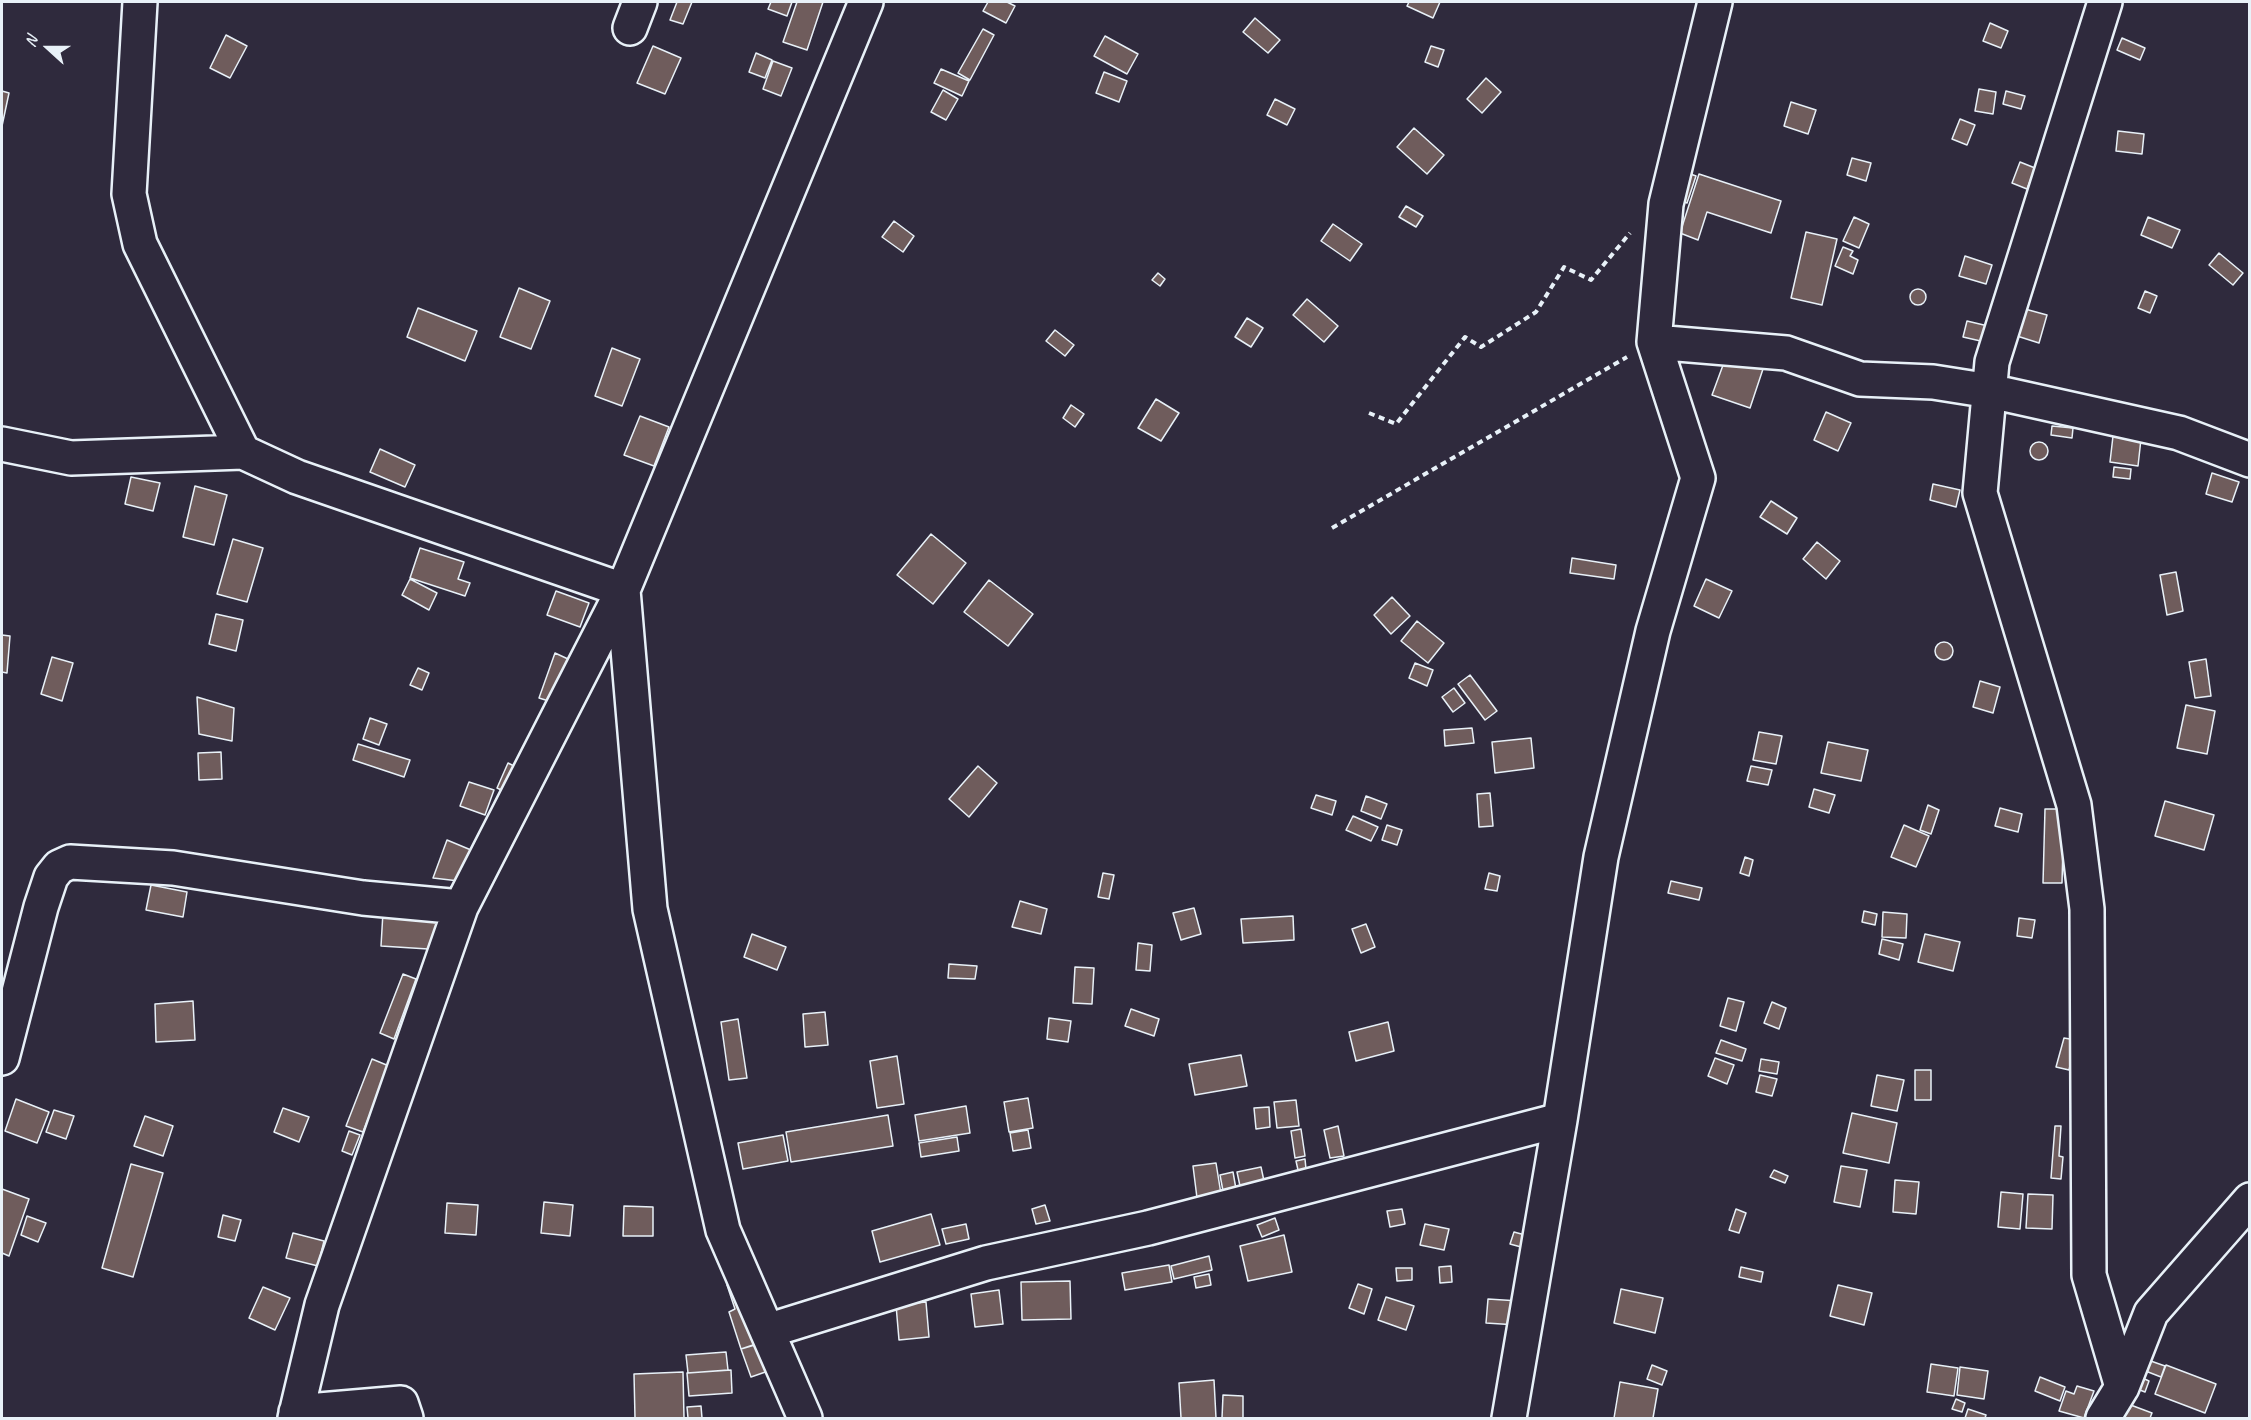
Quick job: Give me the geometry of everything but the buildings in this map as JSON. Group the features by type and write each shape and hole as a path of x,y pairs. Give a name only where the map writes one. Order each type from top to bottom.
{"street":[{"path":"140,2 129,194 140,244 243,452"},
{"path":"406,1419 401,1403 296,1415 322,1305 461,907 623,590 866,2"},
{"path":"1509,1419 1560,1120 1601,857 1653,630 1698,478 1654,342 1666,204 1715,2"},
{"path":"2105,2 1992,363 1980,493 2074,804 2087,909 2088,1275 2122,1387"},
{"path":"1654,342 1786,352 1860,379 1933,382 1990,391 2179,433 2250,460"},
{"path":"2,444 71,458 243,452 297,477 623,590"},
{"path":"623,590 650,909 723,1230 805,1419"},
{"path":"2,1058 51,877 59,867 70,862 173,868 363,898 461,907"},
{"path":"767,1331 986,1263 1149,1228 1560,1120"},
{"path":"2103,1419 2122,1387 2151,1313 2250,1200"}],"path":[{"path":"1369,413 1396,424 1465,337 1481,347 1536,312 1564,267 1591,280 1634,229"},
{"path":"1332,528 1654,342"}]}
